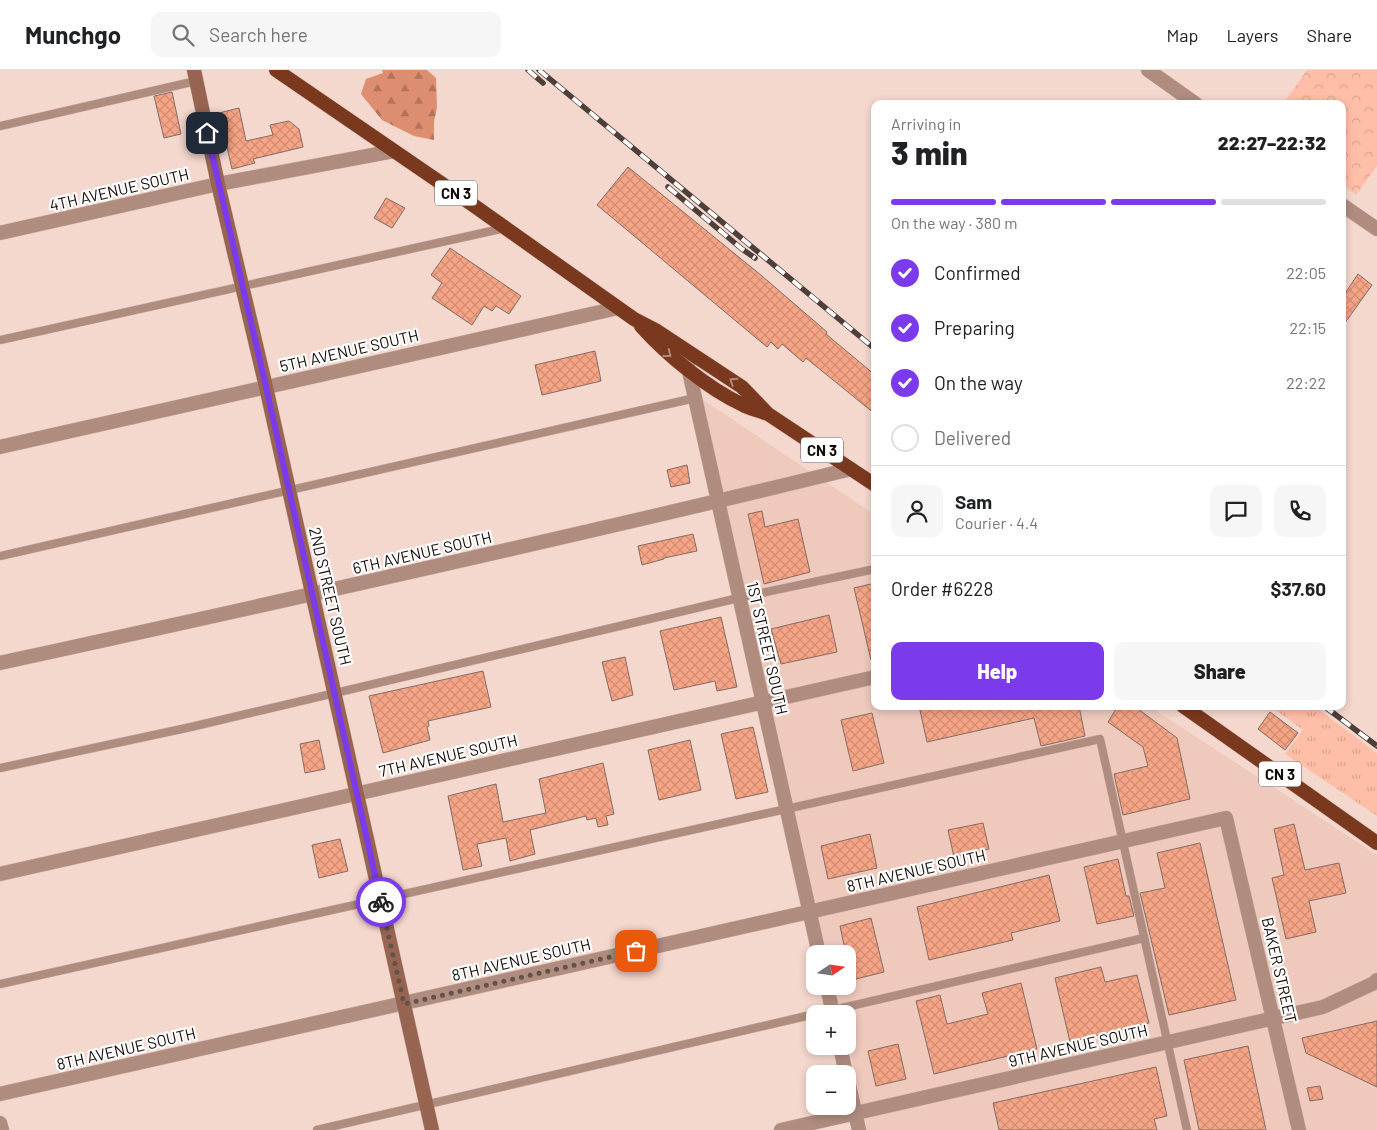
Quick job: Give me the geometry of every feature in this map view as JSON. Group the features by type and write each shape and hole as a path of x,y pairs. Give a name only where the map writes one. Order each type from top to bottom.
{"highway":[{"name":"CN 3","path":"276,70 634,319 657,331 742,387 768,414 871,482"},
{"name":"CN 3","path":"634,319 662,350 707,383 743,405 768,414"},
{"name":"CN 3","path":"1189,710 1377,843"}],"main road":[{"name":"2ND STREET SOUTH","path":"195,76 432,1130"}],"street":[{"path":"1148,70 1190,100"},
{"name":"4TH AVENUE SOUTH","path":"0,233 218,184 394,151"},
{"path":"1346,208 1377,229"},
{"name":"5TH AVENUE SOUTH","path":"0,446 618,308"},
{"name":"1ST STREET SOUTH","path":"685,349 694,398 817,945"},
{"name":"6TH AVENUE SOUTH","path":"0,663 312,595 718,502 851,469"},
{"name":"7TH AVENUE SOUTH","path":"0,874 871,678"},
{"name":"8TH AVENUE SOUTH","path":"0,1094 1226,818"},
{"name":"BAKER STREET","path":"1226,818 1299,1130"},
{"name":"9TH AVENUE SOUTH","path":"856,1113 1323,1007 1377,980"},
{"name":"9TH AVENUE SOUTH","path":"781,1130 846,1115"},
{"path":"855,1115 859,1130"},
{"path":"0,1123 2,1130"}],"lane":[{"path":"0,126 195,76"},
{"path":"0,340 505,228"},
{"path":"0,556 694,398"},
{"path":"0,768 190,727 740,598 871,571"},
{"path":"0,984 1100,739 1187,1130"},
{"path":"856,1006 1144,938"},
{"path":"317,1130 806,1016"}],"shaded area":[{"path":"702,399 871,512 871,710 1155,710 1377,855 1377,1130 867,1130 856,1079 856,1065 853,1065 851,1055 856,1055 856,1005 839,1005 837,995 856,995 856,945 825,945"}],"green space":[{"path":"382,70 427,70 436,78 437,107 434,122 434,140 414,136 382,120 361,94 366,79 383,73"},
{"path":"1307,70 1377,70 1377,166 1356,195 1346,187 1346,100 1286,100"},
{"path":"1276,710 1319,710 1377,753 1377,816 1285,754 1303,730"}],"building":[{"path":"172,92 181,134 164,138 154,96"},
{"path":"239,108 246,141 273,135 270,125 289,121 299,129 303,147 253,159 255,163 232,169 219,113"},
{"path":"628,167 762,276 871,372 871,411 806,358 803,362 782,344 778,349 771,342 767,347 597,205"},
{"path":"386,198 405,208 392,228 374,218"},
{"path":"450,248 521,296 509,314 496,306 492,311 484,306 472,325 432,298 442,283 431,275"},
{"path":"1358,274 1372,285 1346,321 1346,292"},
{"path":"595,351 601,381 542,395 535,365"},
{"path":"687,465 690,483 671,487 667,470"},
{"path":"762,511 765,527 798,519 810,572 764,584 748,514"},
{"path":"693,534 697,551 642,565 638,546"},
{"path":"871,584 871,660 854,588"},
{"path":"829,615 837,652 781,664 771,629"},
{"path":"721,617 737,687 717,691 715,681 674,690 660,631"},
{"path":"625,657 633,695 612,701 602,662"},
{"path":"483,671 491,707 428,721 429,726 427,727 430,740 383,753 369,696"},
{"path":"920,710 1080,710 1085,736 1041,746 1034,718 927,742"},
{"path":"1116,710 1139,710 1177,738 1190,799 1123,815 1114,774 1148,766 1143,747 1108,722"},
{"path":"1270,712 1298,733 1285,750 1258,729"},
{"path":"872,713 884,763 853,771 841,720"},
{"path":"753,727 768,792 736,799 721,734"},
{"path":"319,740 325,769 305,773 300,744"},
{"path":"690,740 701,790 659,800 648,750"},
{"path":"603,763 614,814 606,816 608,825 598,827 596,818 587,820 586,816 530,830 535,854 510,861 506,838 477,844 482,866 463,870 448,796 496,784 503,822 546,813 539,779"},
{"path":"983,823 989,849 954,857 948,830"},
{"path":"1294,824 1305,870 1339,863 1346,893 1309,901 1316,932 1286,939 1272,878 1284,875 1274,829"},
{"path":"870,834 877,868 828,879 821,846"},
{"path":"340,839 348,871 319,878 312,845"},
{"path":"1200,843 1236,1000 1169,1015 1140,893 1165,888 1157,853"},
{"path":"1118,859 1126,896 1129,896 1134,916 1097,924 1084,867"},
{"path":"1049,875 1060,921 1011,933 1013,940 929,960 917,907"},
{"path":"871,918 884,972 856,979 856,945 844,945 840,926"},
{"path":"1101,967 1105,982 1137,975 1149,1023 1070,1042 1055,978"},
{"path":"1021,983 1037,1049 934,1074 916,1001 940,995 947,1024 988,1014 982,993"},
{"path":"1377,1021 1377,1087 1306,1053 1302,1038"},
{"path":"898,1044 906,1079 876,1086 868,1051"},
{"path":"1248,1046 1266,1130 1199,1130 1184,1060"},
{"path":"1156,1067 1167,1116 1154,1119 1157,1130 999,1130 993,1103"},
{"path":"1320,1086 1323,1099 1310,1101 1307,1088"}],"railway":[{"path":"528,70 543,83"},
{"path":"539,70 871,346"},
{"path":"668,187 755,258"},
{"path":"1329,710 1377,746"}],"way so far":[{"path":"381,902 404,1004 636,951"}],"route":[{"path":"207,133 381,902"}]}
